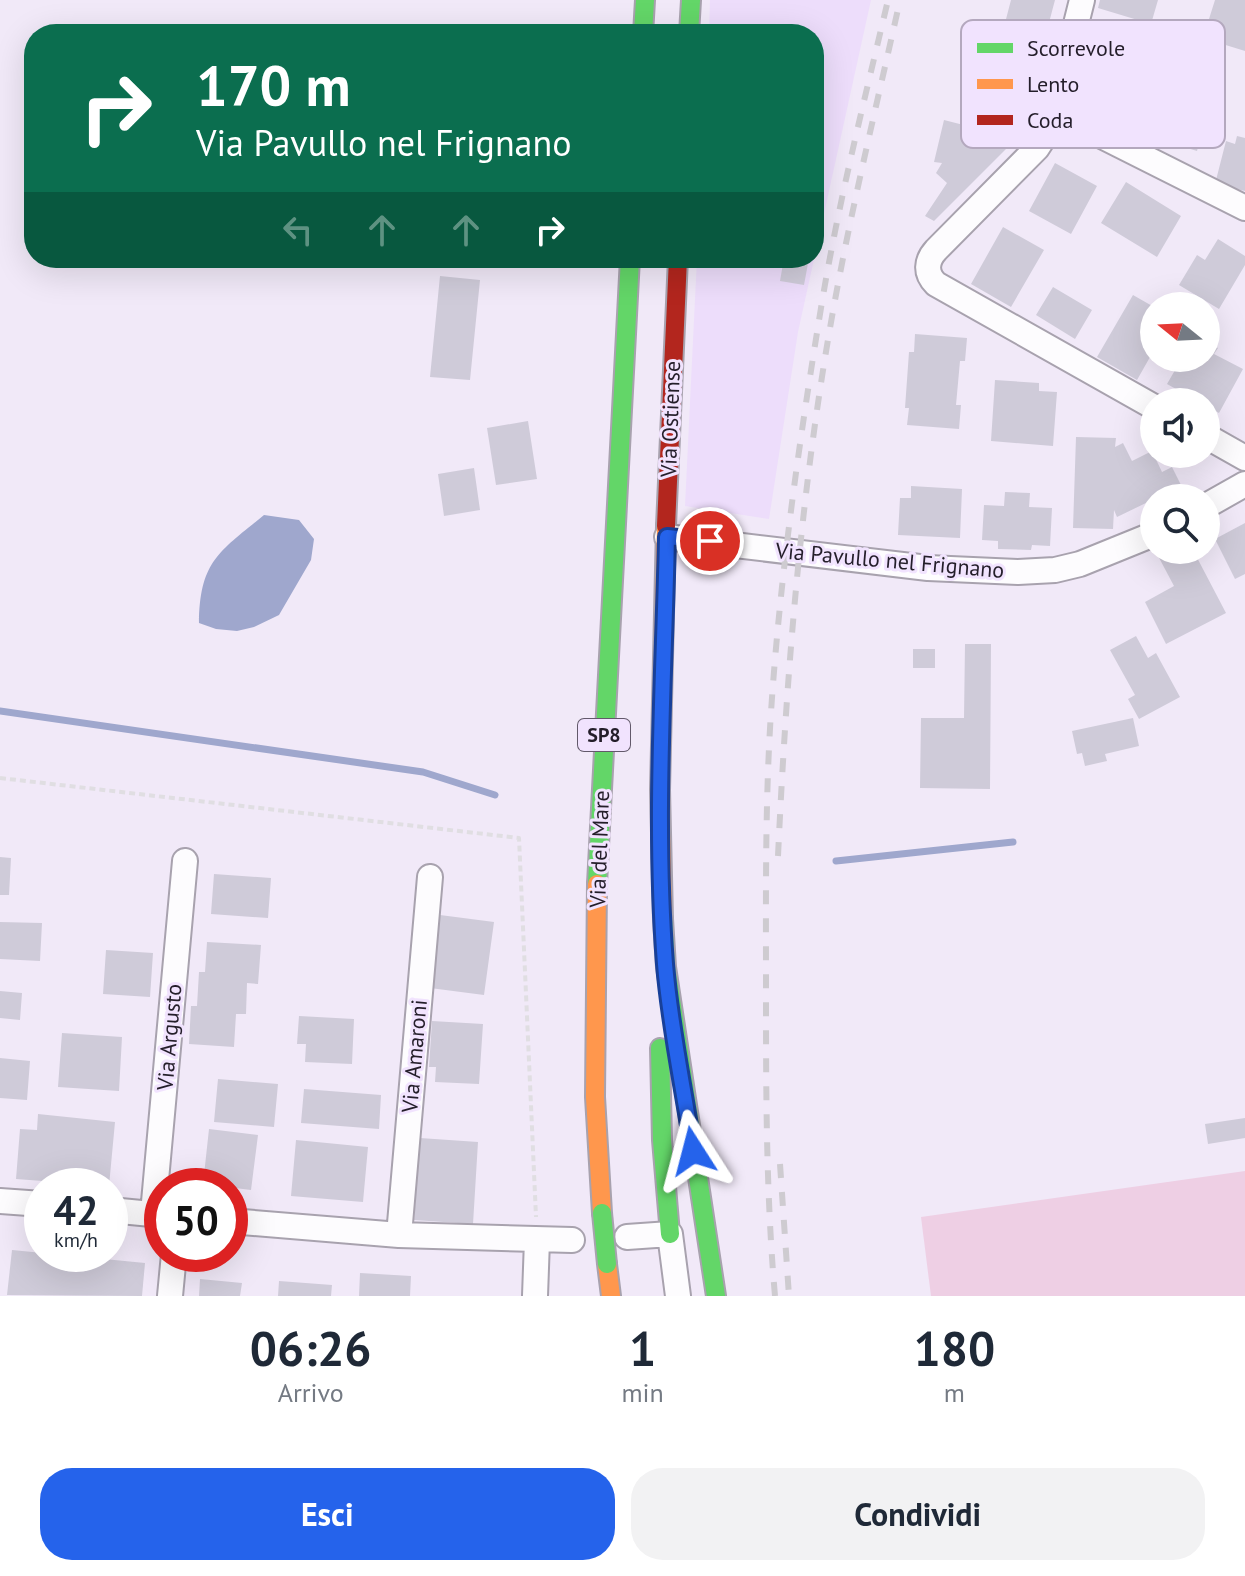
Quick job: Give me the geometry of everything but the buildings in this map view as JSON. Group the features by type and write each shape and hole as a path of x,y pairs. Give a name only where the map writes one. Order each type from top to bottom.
{"main road":[{"path":"644,24 645,0"},
{"path":"690,24 691,0"},
{"name":"Via del Mare","path":"611,1296 595,1097 595,926 629,268"},
{"name":"Via Ostiense","path":"677,268 668,448 660,850 666,967 716,1296"},
{"path":"666,967 660,1090 670,1234"}],"street":[{"path":"1077,20 1082,0"},
{"path":"1037,148 932,255 929,273 943,289 1140,399"},
{"path":"1126,148 1245,208"},
{"path":"1220,444 1245,458"},
{"path":"1220,498 1245,484"},
{"name":"Via Pavullo nel Frignano","path":"667,537 928,568 1018,572 1055,570 1080,564 1140,540"},
{"name":"Via Argusto","path":"161,1168 185,861"},
{"name":"Via Amaroni","path":"399,1235 430,877"},
{"path":"0,1201 24,1203"},
{"path":"248,1222 399,1235 572,1240"},
{"path":"627,1237 670,1234 678,1296"},
{"path":"535,1296 537,1240"},
{"path":"170,1296 172,1272"}],"path":[{"path":"0,778 519,838 537,1240"}],"shaded area":[{"path":"710,0 871,0 824,214 824,24 709,24"},
{"path":"697,268 812,268 798,332 769,519 685,506"},
{"path":"1245,1171 1245,1296 931,1296 921,1217"}],"water":[{"path":"264,515 299,520 314,539 311,560 279,615 237,631 199,623 200,602 208,571 224,549"}],"waterway":[{"path":"0,711 423,772 495,795"},
{"path":"836,861 1013,842"}],"railway":[{"path":"775,1296 767,1142 766,919 768,781 775,661 791,510 821,308 843,192 888,0"},
{"path":"778,856 791,641 825,355 845,248 900,0"},
{"path":"780,1164 789,1296"}],"traffic: fast":[{"path":"644,24 645,0"},
{"path":"690,24 691,0"},
{"path":"597,884 629,268"},
{"path":"663,919 666,967 716,1296"},
{"path":"660,1048 662,1140 670,1234"},
{"path":"602,1213 607,1264"}],"traffic: slow":[{"path":"663,919 660,790 666,526"},
{"path":"597,884 595,1097 602,1213"},
{"path":"607,1264 611,1296"}],"traffic: jam":[{"path":"666,526 678,268"}],"route":[{"path":"693,1151 666,967 661,887 660,790 667,537 710,541"}]}
